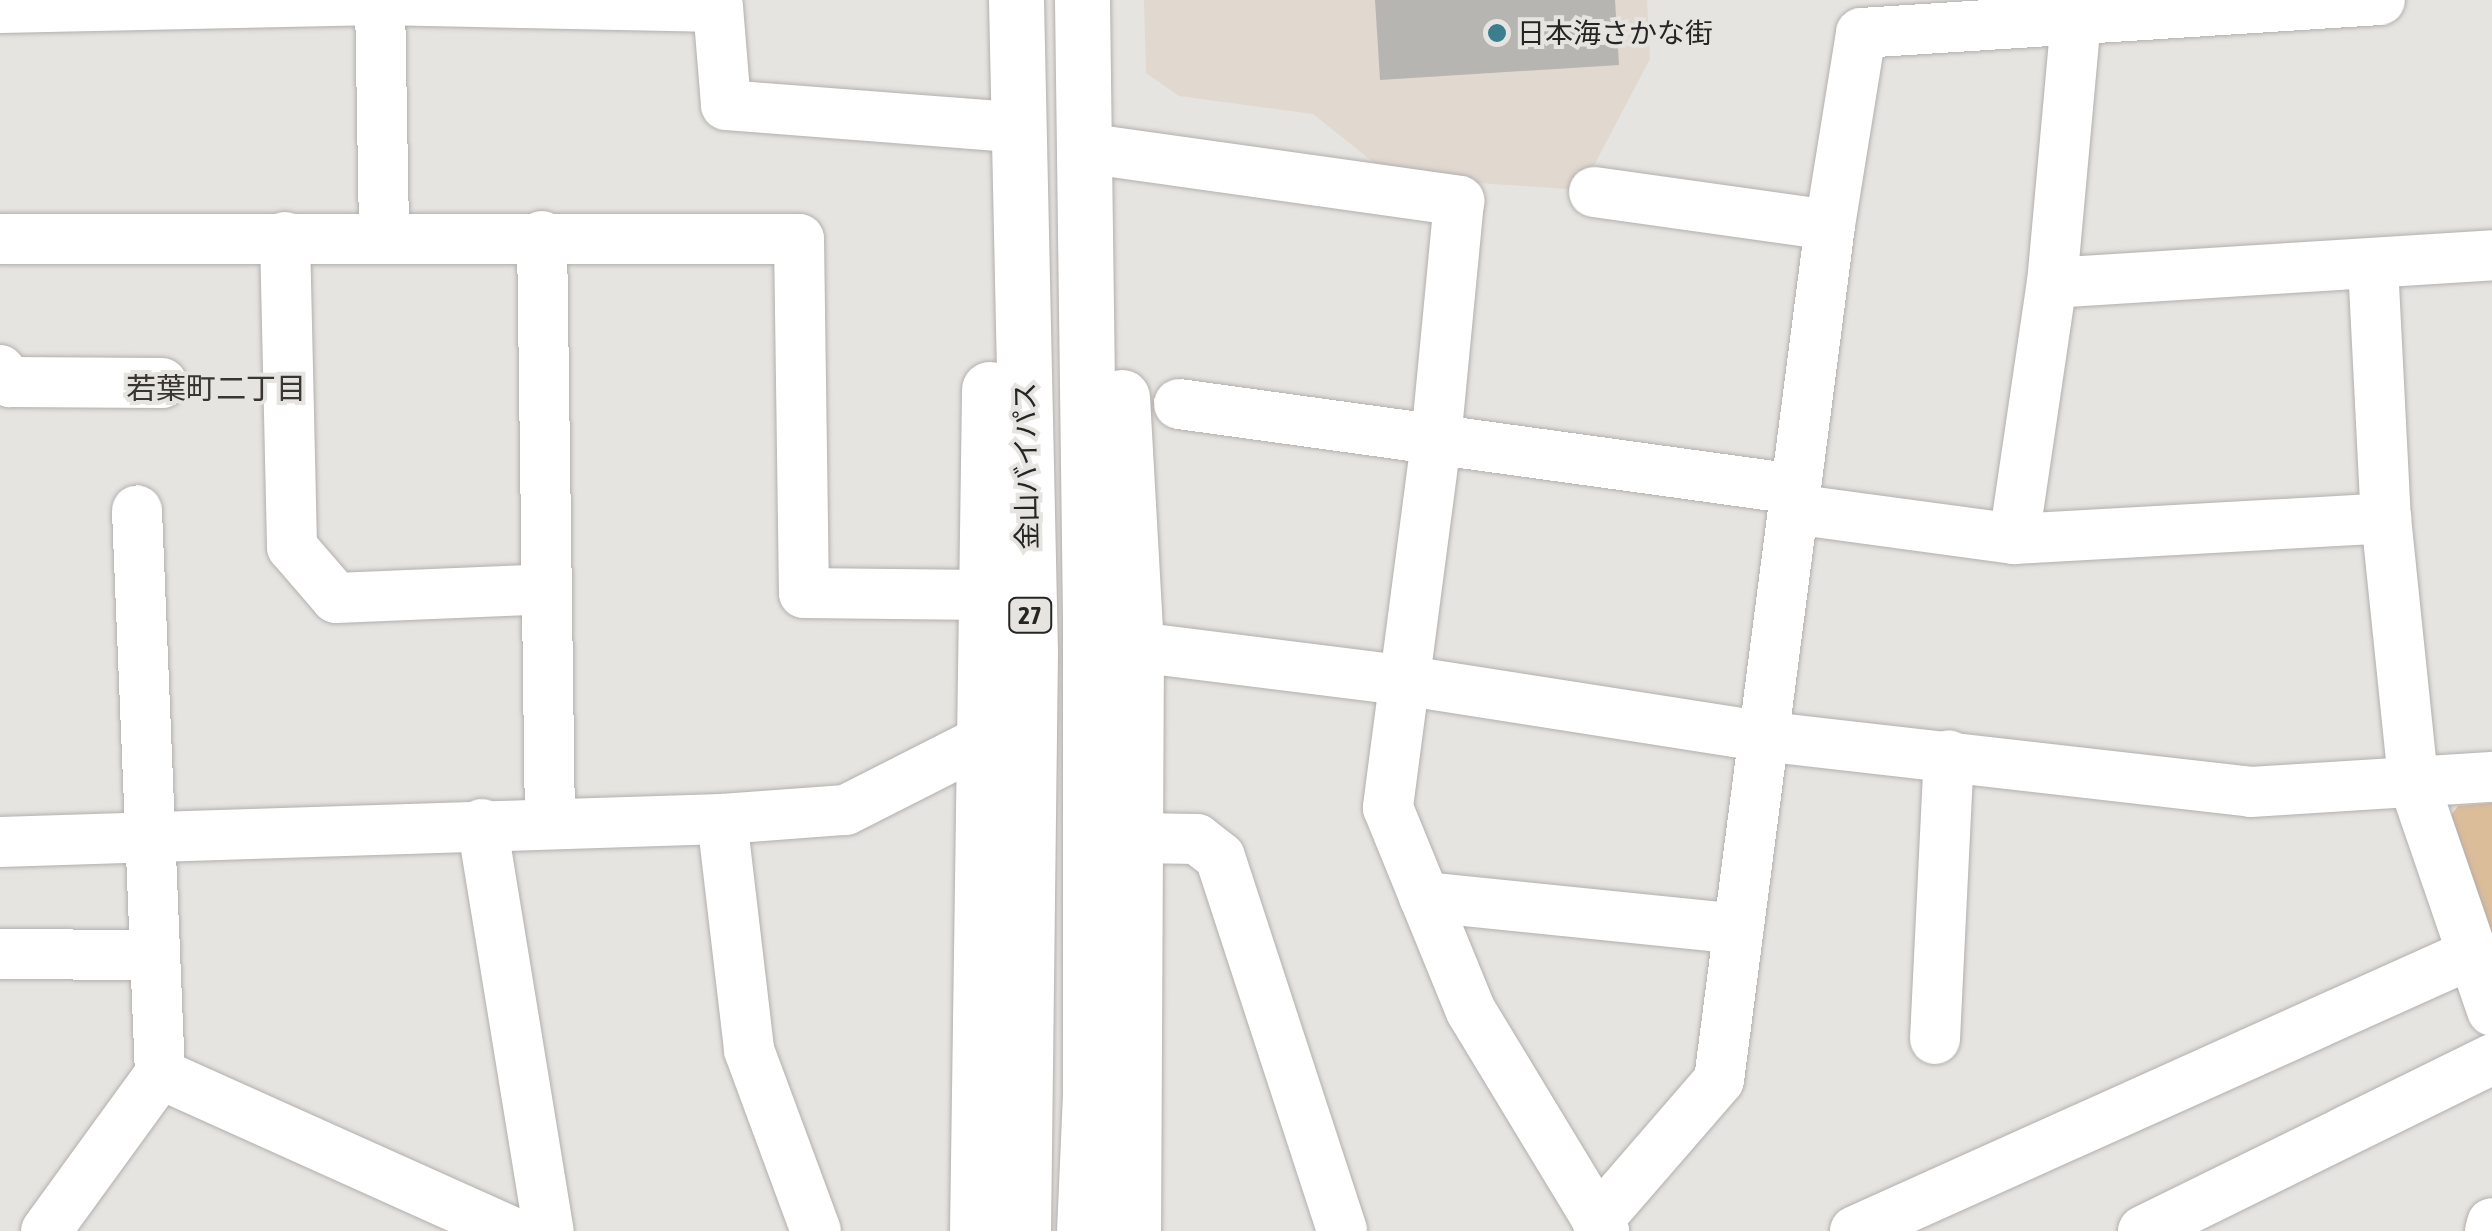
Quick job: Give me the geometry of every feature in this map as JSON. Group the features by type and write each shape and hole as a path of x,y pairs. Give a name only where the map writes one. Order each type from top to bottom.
{"highway":[{"name":"金山バイパス","path":"1016,0 1030,651 1023,1231"},
{"path":"1082,11 1105,151 1136,647 1133,1231"},
{"name":"27","path":"1082,11 1090,620 1090,1074 1084,1231"},
{"path":"977,1231 984,595 996,126 1017,63"}],"street":[{"path":"380,0 384,236"},
{"path":"0,8 380,0 718,6 726,105 996,126"},
{"path":"1105,151 1459,201 1436,442 1388,808 1471,1011 1600,1226 1719,1080 1830,225 1861,33 2079,10 2380,0"},
{"path":"2014,540 2052,283 2079,10"},
{"path":"1594,192 1830,225"},
{"path":"285,236 292,547 336,598 546,590"},
{"path":"542,236 550,822"},
{"path":"0,239 799,239 804,593 984,595"},
{"path":"2052,283 2492,255"},
{"path":"2373,265 2386,518 2414,782 2492,1011"},
{"path":"0,370 10,382 162,383"},
{"path":"1180,404 1794,499 2014,540 2386,518"},
{"path":"46,1231 160,1074 137,510"},
{"path":"1136,647 1402,680 1762,736 2251,792 2492,777"},
{"path":"0,842 482,824 722,820 846,810 984,740"},
{"path":"1935,1040 1950,756"},
{"path":"722,820 748,1050 816,1231"},
{"path":"482,824 548,1231"},
{"path":"1137,838 1197,839 1220,857 1342,1231"},
{"path":"1424,898 1738,929"},
{"path":"0,954 153,955"},
{"path":"1854,1231 2472,954"},
{"path":"2143,1231 2492,1059"},
{"path":"160,1074 483,1227"},
{"path":"2490,1231 2492,1223"}],"shaded area":[{"path":"1144,0 1647,0 1650,59 1581,190 1392,177 1313,114 1179,96 1146,73"},
{"path":"2492,803 2492,943 2445,823 2458,806"}],"building":[{"name":"日本海さかな街","path":"1375,0 1615,0 1619,65 1380,80"}],"place":[{"name":"日本海さかな街","path":"1497,33"}],"district":[{"name":"若葉町二丁目","path":"216,388"}]}
